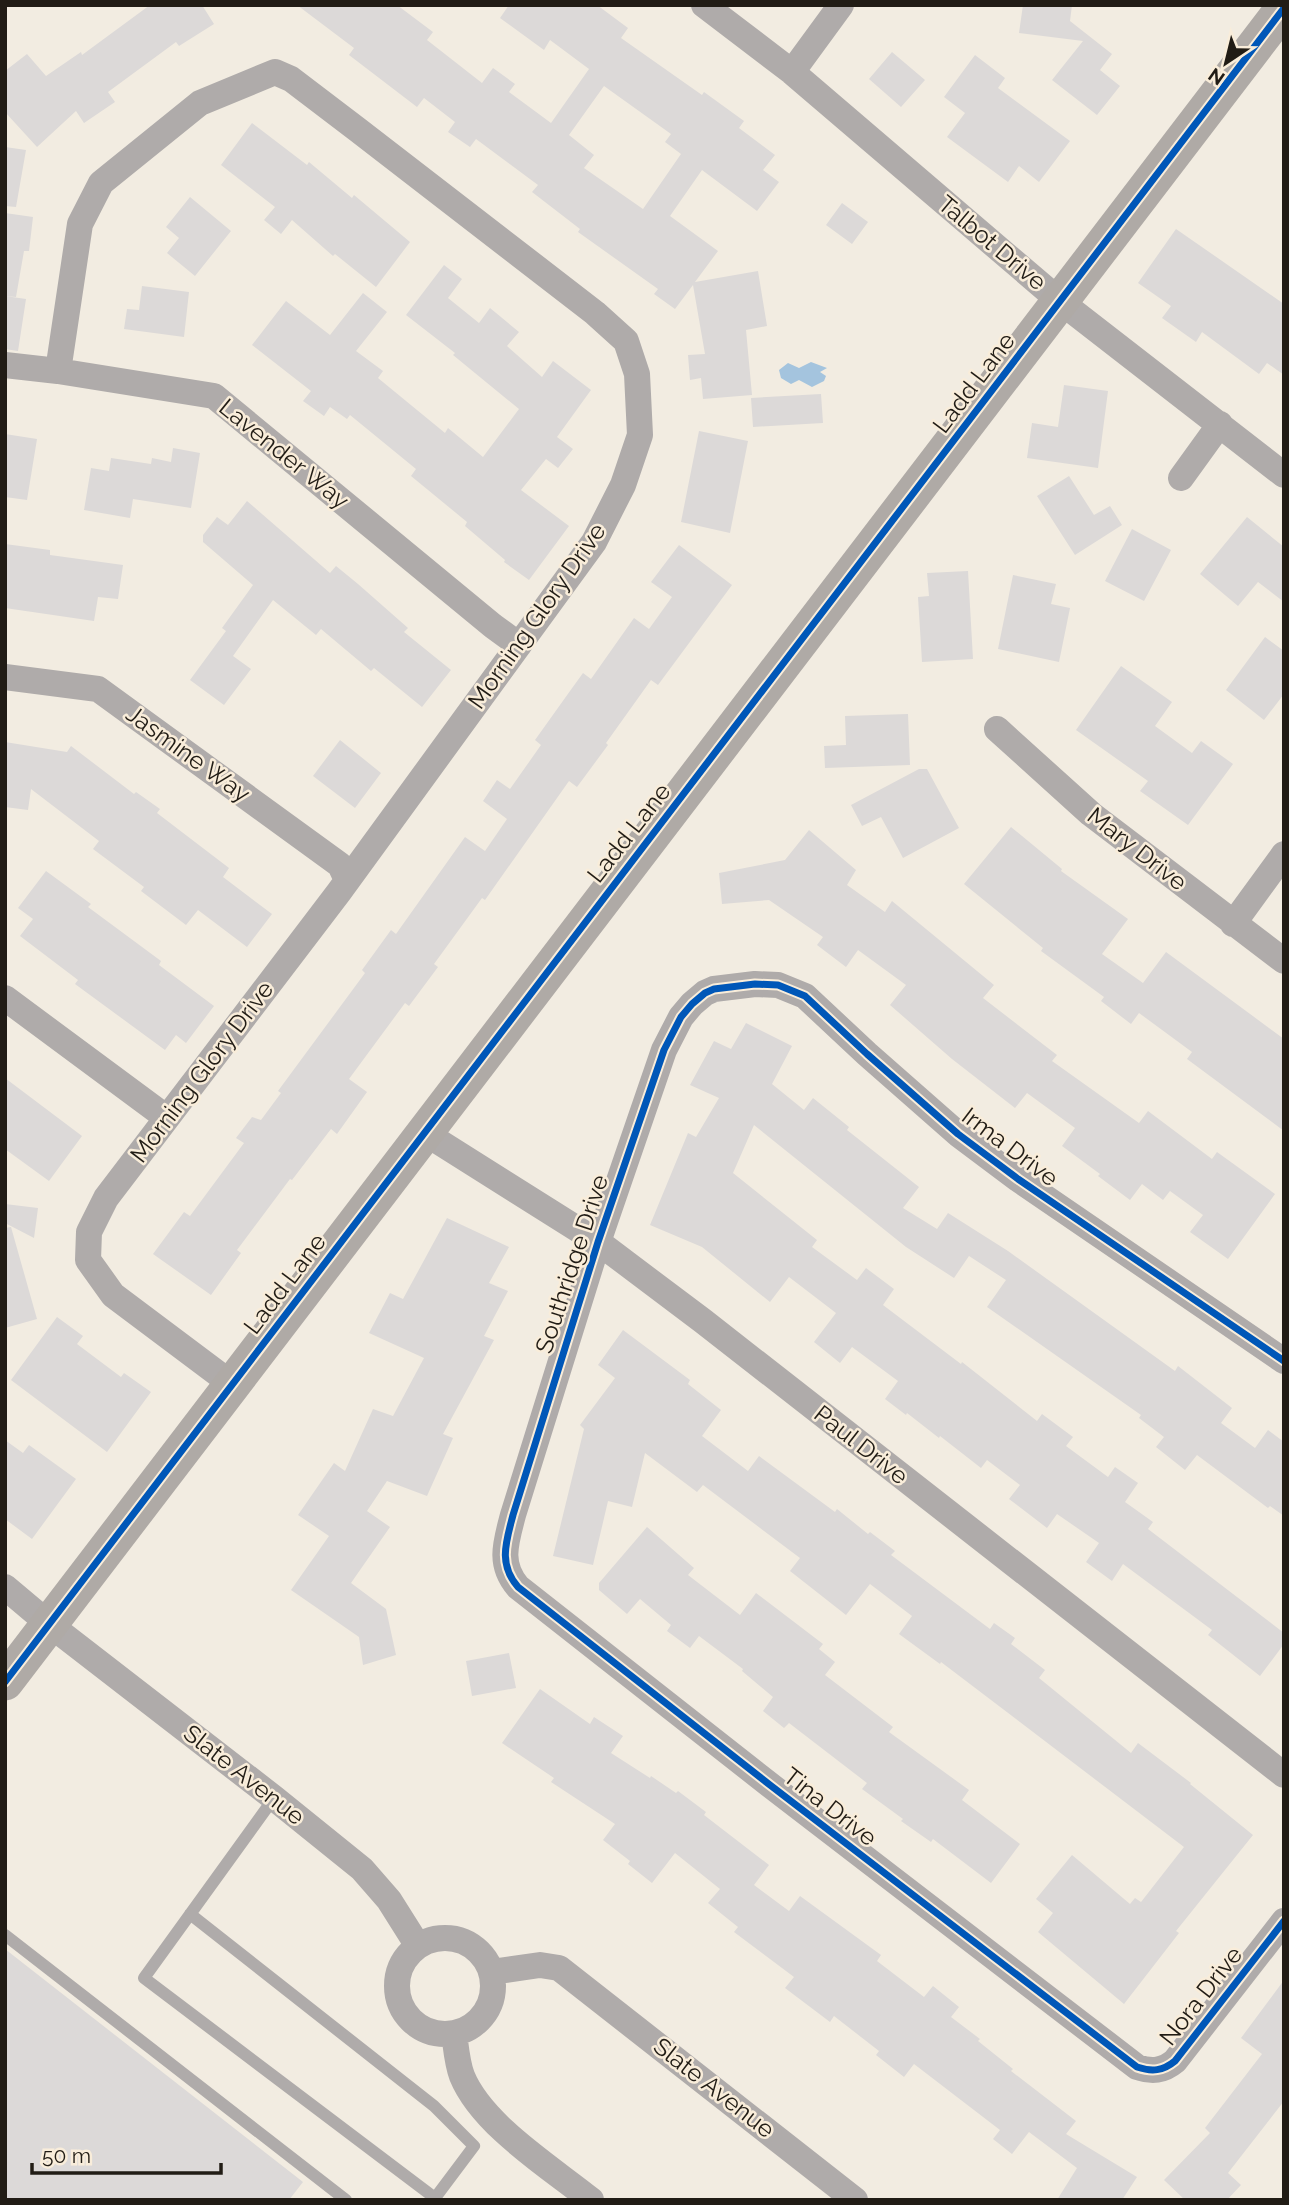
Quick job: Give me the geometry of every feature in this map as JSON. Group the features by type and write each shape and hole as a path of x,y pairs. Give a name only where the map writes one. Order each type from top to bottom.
{"street":[{"name":"Talbot Drive","path":"704,5 792,72 1061,302 1284,475"},
{"path":"792,72 841,5"},
{"name":"Ladd Lane","path":"5,1682 1284,8"},
{"name":"Morning Glory Drive","path":"58,371 80,224 101,183 200,103 275,72 291,79 584,304 626,341 637,374 640,435 624,485 594,542 347,880 106,1198 89,1232 88,1260 113,1295 233,1385"},
{"name":"Lavender Way","path":"5,365 214,396 519,645"},
{"path":"1181,478 1220,424"},
{"name":"Jasmine Way","path":"5,677 98,689 340,864 347,880"},
{"name":"Mary Drive","path":"997,729 1091,814 1284,961"},
{"path":"1233,924 1284,854"},
{"name":"Irma Drive","path":"715,989 755,984 778,985 805,996 958,1134 1018,1180 1284,1361"},
{"name":"Southridge Drive","path":"507,1570 507,1538 513,1515 598,1242 664,1050 681,1017 705,993 715,989"},
{"path":"5,998 167,1118"},
{"name":"Paul Drive","path":"425,1133 598,1242 1284,1775"},
{"name":"Tina Drive","path":"507,1570 518,1587 781,1794 1137,2067"},
{"name":"Slate Avenue","path":"5,1587 362,1869 389,1900 418,1946"},
{"name":"Nora Drive","path":"1137,2067 1154,2071 1165,2069 1175,2061 1284,1921"},
{"path":"432,1940 461,1940 485,1958 492,1972 494,1988 490,2004 482,2018 469,2028 454,2033 437,2033 422,2028 409,2018 401,2004 397,1987 399,1972 407,1957 418,1946 432,1940"},
{"name":"Slate Avenue","path":"492,1972 540,1965 559,1968 855,2200"},
{"path":"454,2033 461,2074 468,2090 483,2109 505,2132 591,2200"}],"lane":[{"path":"190,1914 434,2106 474,2146 435,2198 144,1978 190,1914 274,1798"},
{"path":"5,1935 346,2200"}],"water":[{"path":"811,362 827,368 820,372 826,376 824,381 812,387 799,380 791,384 781,378 779,370 788,363 799,368"}],"building":[{"path":"150,5 202,5 214,24 179,46 176,42 108,92 115,102 84,123 76,111 37,147 5,112 5,71 27,54 46,76 81,52 82,55"},
{"path":"297,5 397,5 433,32 427,40 482,83 493,68 515,84 509,92 551,123 589,69 550,40 544,50 500,18 509,5 597,5 628,28 621,38 744,121 739,128 775,155 763,170 779,182 757,211 702,170 670,216 718,251 695,282 758,271 767,326 746,330 752,395 703,399 701,378 690,380 688,355 705,354 693,285 675,309 654,294 658,289 578,232 580,229 532,192 538,185 476,139 470,147 448,132 455,122 424,98 417,107 349,55 354,48","holes":["604,86 671,134 665,142 681,154 643,209 584,168 594,155 569,135"]},
{"path":"1023,5 1072,5 1070,21 1112,54 1100,70 1120,86 1097,115 1052,80 1083,41 1019,33"},
{"path":"892,52 925,80 901,107 869,79"},
{"path":"975,55 1005,78 998,88 1070,141 1039,182 1019,166 1008,182 947,137 965,113 944,97"},
{"path":"252,123 307,165 309,162 352,198 354,195 410,242 376,287 335,254 333,256 292,220 281,234 264,220 275,207 221,165"},
{"path":"5,147 26,150 16,207 5,206"},
{"path":"190,197 231,231 195,276 167,253 179,238 166,227"},
{"path":"842,203 868,222 852,244 826,225"},
{"path":"5,213 33,217 29,251 24,251 16,297 5,296"},
{"path":"1176,229 1284,304 1284,375 1267,363 1259,374 1202,332 1196,342 1162,318 1171,306 1138,283"},
{"path":"444,265 462,279 448,298 479,323 490,308 519,332 507,346 542,377 553,361 591,390 557,437 573,449 558,468 546,459 521,490 569,526 529,580 504,562 505,560 465,526 467,522 411,476 416,469 350,415 347,419 330,407 324,416 303,401 311,391 252,345 286,301 330,335 363,293 387,312 356,351 383,371 378,378 445,433 448,428 483,457 519,409 453,355 455,353 406,315"},
{"path":"142,286 189,292 184,337 124,329 127,309 139,310"},
{"path":"5,296 26,299 18,351 5,349"},
{"path":"1064,385 1108,391 1098,468 1027,458 1032,423 1058,427"},
{"path":"821,394 823,423 753,427 751,398"},
{"path":"699,431 748,441 730,533 681,522"},
{"path":"5,434 37,439 27,500 5,497"},
{"path":"173,448 200,453 191,508 133,499 130,518 84,510 91,468 109,471 111,458 151,464 152,458 171,462"},
{"path":"1069,476 1094,515 1110,506 1122,525 1075,555 1037,496"},
{"path":"247,501 330,573 336,566 358,584 408,628 404,632 451,670 422,707 374,668 371,671 321,629 316,635 273,600 233,656 251,669 224,705 190,680 226,631 222,628 253,585 203,542 203,535 217,517 228,525"},
{"path":"1247,517 1284,547 1284,602 1258,582 1238,606 1200,574"},
{"path":"1132,529 1171,550 1144,601 1105,581"},
{"path":"5,544 50,550 50,555 123,565 118,599 98,597 94,621 5,608"},
{"path":"679,545 732,585 658,685 651,680 577,787 569,781 485,900 482,898 434,964 438,967 409,1006 405,1003 349,1079 367,1092 337,1134 331,1129 292,1180 290,1179 237,1250 241,1253 211,1295 153,1254 184,1212 190,1216 244,1143 236,1138 252,1117 261,1120 281,1093 278,1091 365,973 362,970 391,930 396,934 465,837 485,851 507,819 483,801 497,780 510,789 541,745 535,740 583,673 591,679 634,618 649,629 672,597 651,582"},
{"path":"968,571 973,659 922,662 918,597 929,596 927,573"},
{"path":"1013,575 1056,584 1051,604 1070,608 1059,662 998,649"},
{"path":"1265,637 1284,651 1284,694 1264,720 1226,690"},
{"path":"1121,666 1172,702 1155,726 1192,753 1201,741 1233,764 1188,825 1140,791 1148,781 1076,730"},
{"path":"908,714 910,765 825,768 824,746 846,745 845,716"},
{"path":"340,740 381,773 355,808 313,776"},
{"path":"5,742 67,752 71,746 134,794 136,792 160,809 157,813 229,868 223,877 272,914 247,947 198,910 186,925 141,891 144,887 93,849 99,841 31,789 28,810 5,807"},
{"path":"919,769 927,769 959,828 903,858 881,817 862,826 851,805"},
{"path":"1011,827 1062,869 1061,871 1128,919 1102,954 1143,983 1166,952 1284,1039 1284,1131 1187,1059 1192,1052 1139,1013 1131,1024 1101,1001 1104,997 1041,951 1043,948 964,884"},
{"path":"809,830 856,870 847,885 885,912 892,901 994,985 983,998 1057,1055 1052,1061 1139,1123 1148,1111 1212,1159 1217,1152 1275,1194 1228,1259 1190,1232 1203,1215 1170,1191 1163,1200 1142,1184 1130,1200 1062,1146 1075,1128 1027,1093 1015,1108 952,1059 890,1005 906,985 858,950 846,967 817,945 823,937 769,900 722,904 719,873 785,860"},
{"path":"46,871 91,904 88,907 161,961 159,965 214,1006 186,1043 176,1035 165,1050 75,984 78,980 20,936 33,919 18,908"},
{"path":"746,1023 792,1046 772,1084 804,1110 813,1098 849,1127 847,1130 919,1187 903,1208 937,1229 948,1213 1008,1251 1175,1371 1178,1366 1232,1408 1221,1423 1255,1448 1268,1430 1284,1442 1284,1516 1270,1506 1268,1508 1197,1455 1185,1470 1156,1447 1164,1437 1139,1418 1141,1415 987,1307 1006,1280 969,1256 954,1278 906,1247 754,1125 733,1173 817,1240 812,1247 857,1280 866,1268 894,1289 883,1305 1037,1421 1042,1414 1073,1437 1066,1446 1108,1477 1115,1467 1138,1483 1125,1502 1153,1522 1148,1529 1284,1633 1284,1644 1260,1676 1208,1635 1212,1630 1123,1564 1112,1581 1086,1562 1099,1543 1057,1514 1047,1528 1009,1499 1020,1485 987,1460 981,1468 885,1399 898,1381 852,1347 840,1363 814,1342 836,1313 789,1277 770,1302 702,1247 650,1225 688,1133 696,1137 719,1098 690,1085 714,1041 731,1049"},
{"path":"5,1078 82,1136 49,1181 5,1149"},
{"path":"5,1204 38,1208 34,1238 5,1223"},
{"path":"447,1218 509,1247 489,1283 508,1291 484,1336 494,1340 443,1434 453,1438 427,1496 387,1481 367,1511 390,1527 351,1583 386,1609 396,1655 363,1665 359,1637 291,1590 329,1536 298,1515 334,1463 345,1471 373,1409 393,1416 424,1358 369,1333 390,1293 403,1299"},
{"path":"11,1227 37,1319 5,1328 5,1228"},
{"path":"57,1317 83,1336 77,1344 121,1377 124,1373 151,1392 107,1452 11,1380"},
{"path":"623,1330 690,1380 688,1384 721,1410 702,1436 748,1471 759,1456 835,1512 837,1509 868,1534 870,1532 895,1551 891,1555 990,1629 994,1623 1015,1638 1011,1644 1045,1670 1039,1678 1131,1753 1138,1743 1253,1835 1176,1931 1179,1933 1124,2004 1038,1932 1053,1913 1036,1899 1072,1855 1130,1904 1135,1898 1141,1902 1184,1847 941,1662 940,1664 899,1634 912,1616 870,1584 846,1615 790,1571 800,1558 703,1485 697,1492 645,1453 632,1507 608,1501 593,1565 553,1556 584,1429 580,1425 615,1378 598,1365"},
{"path":"5,1440 23,1453 29,1445 76,1479 32,1539 5,1519"},
{"path":"647,1527 694,1568 688,1575 740,1615 756,1593 823,1644 819,1649 835,1662 825,1675 893,1727 889,1732 969,1790 962,1800 1020,1844 991,1883 933,1839 931,1842 901,1821 903,1819 862,1789 867,1783 789,1723 784,1728 763,1711 773,1697 742,1671 743,1669 699,1636 690,1648 667,1631 671,1625 640,1599 627,1614 599,1590 599,1583"},
{"path":"509,1653 516,1688 472,1696 466,1661"},
{"path":"540,1689 590,1724 594,1717 623,1736 611,1753 676,1793 678,1791 706,1812 704,1815 769,1865 754,1885 789,1911 800,1896 881,1955 877,1961 924,1997 933,1986 959,2007 951,2017 980,2039 978,2041 1013,2069 1011,2071 1076,2121 1066,2134 1137,2177 1122,2200 1057,2200 1077,2168 1029,2132 1012,2154 993,2139 1000,2130 914,2064 904,2077 876,2055 879,2051 834,2016 830,2022 785,1988 794,1977 734,1932 738,1927 708,1903 720,1889 675,1853 652,1883 628,1864 630,1861 603,1840 615,1824 551,1782 554,1778 502,1743"},
{"path":"5,1949 303,2182 289,2200 5,2200"},
{"path":"1284,1980 1284,2101 1228,2173 1241,2185 1227,2200 1185,2200 1164,2180 1210,2133 1205,2128 1262,2054 1241,2038"}],"cycle path":[{"path":"5,1682 1284,8"},
{"path":"1284,1361 1018,1179 958,1134 805,996 778,985 755,984 714,989 692,1004 681,1017 664,1050 598,1242 513,1515 505,1552 508,1570 518,1587 1137,2067 1157,2070 1175,2061 1284,1921"}]}
